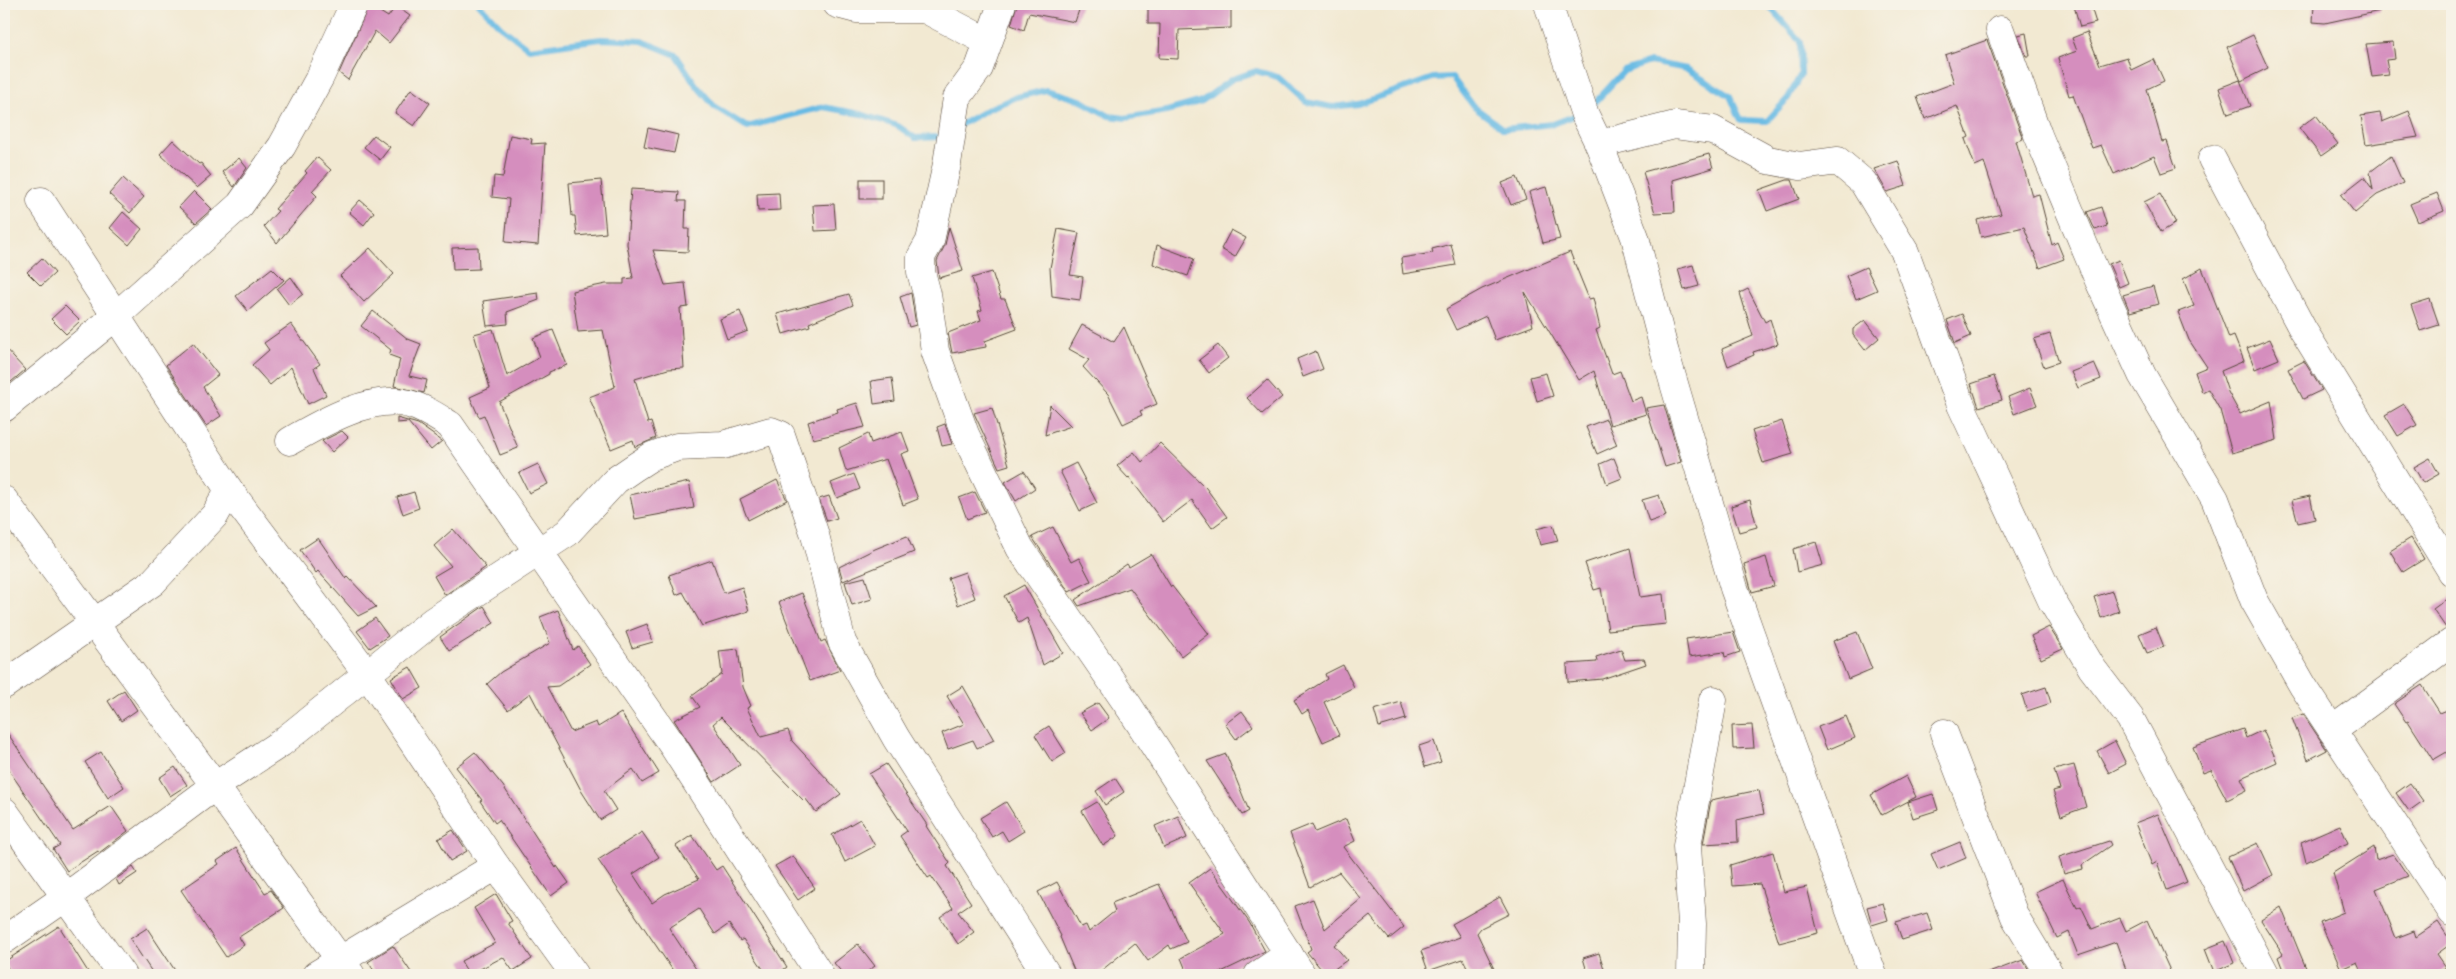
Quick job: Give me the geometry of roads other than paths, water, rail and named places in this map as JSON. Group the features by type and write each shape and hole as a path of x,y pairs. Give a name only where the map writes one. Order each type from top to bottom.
{"street":[{"path":"4,408 116,316 240,205 282,146 320,77 354,4"},
{"path":"836,4 856,8 925,9 988,42"},
{"path":"1002,4 979,68 957,98 947,164 930,241 921,257 921,272 927,294 935,350 965,434 1020,548 1130,708 1295,965 1258,975"},
{"path":"1548,4 1585,115 1599,144 1635,237 1665,353 1734,588 1873,975"},
{"path":"2000,30 2038,135 2098,281 2142,375 2215,499 2254,600 2303,686 2452,912"},
{"path":"1599,144 1675,125 1713,130 1768,160 1800,166 1838,161 1863,182 1905,252 1961,405 2052,602 2092,668 2130,718 2266,975"},
{"path":"2212,159 2303,330 2452,572"},
{"path":"41,201 230,490 368,675 496,866 575,975"},
{"path":"290,441 319,424 373,402 407,403 430,413 450,425 673,746 820,975"},
{"path":"4,940 66,897 215,786 281,743 433,621 567,533 616,480 652,456 677,447 723,445 771,431 782,435 815,535 842,642 896,738 1047,975"},
{"path":"4,685 153,582 215,515 230,490"},
{"path":"4,500 215,786 345,967"},
{"path":"2332,730 2452,642"},
{"path":"1691,975 1692,924 1686,846 1713,700"},
{"path":"1944,734 2015,917 2050,975"},
{"path":"4,812 122,975"},
{"path":"316,975 345,967 496,866"}],"waterway":[{"path":"479,4 501,27 529,49 601,39 642,41 676,55 696,85 715,107 747,127 823,107 861,114 898,126 915,138 940,137 945,134"},
{"path":"1590,108 1624,71 1650,62 1687,69 1730,96 1741,120 1767,121 1788,98 1801,74 1800,41 1767,4"},
{"path":"960,125 990,108 1017,97 1046,90 1080,100 1109,116 1125,118 1167,111 1202,101 1232,79 1256,71 1278,77 1306,102 1332,107 1358,104 1433,78 1452,77 1474,107 1504,129 1553,124 1579,114"}]}
